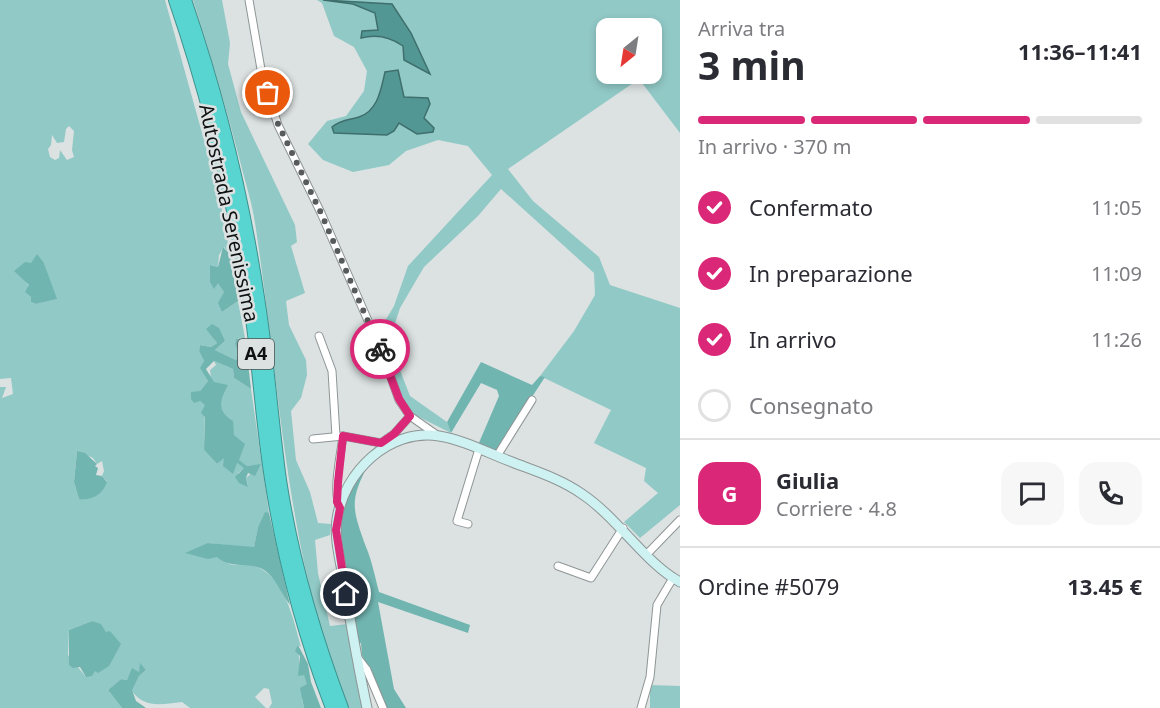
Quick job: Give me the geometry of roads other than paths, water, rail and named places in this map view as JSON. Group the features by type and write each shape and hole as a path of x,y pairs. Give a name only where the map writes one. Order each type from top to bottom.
{"highway":[{"name":"Autostrada Serenissima","path":"175,0 214,126 238,235 255,341 271,483 286,560 308,641 332,708"},
{"name":"Autostrada Serenissima","path":"185,0 223,124 245,224 259,304 280,481 295,557 314,628 342,708"}],"street":[{"path":"249,0 262,75 278,124 321,213 383,355 399,399 410,416 438,435 478,448 580,492 623,528 676,580 657,605 650,677 641,708"},
{"path":"319,336 332,371 340,436 337,502 340,508"},
{"path":"497,456 532,400"},
{"path":"313,439 340,436 381,443 394,434 410,416"},
{"path":"367,708 336,530 340,508 353,478 373,455 407,438 438,435"},
{"path":"468,524 457,521 478,448"},
{"path":"647,554 680,520"},
{"path":"558,566 591,578 623,528"},
{"path":"357,657 367,670 383,708"}]}
